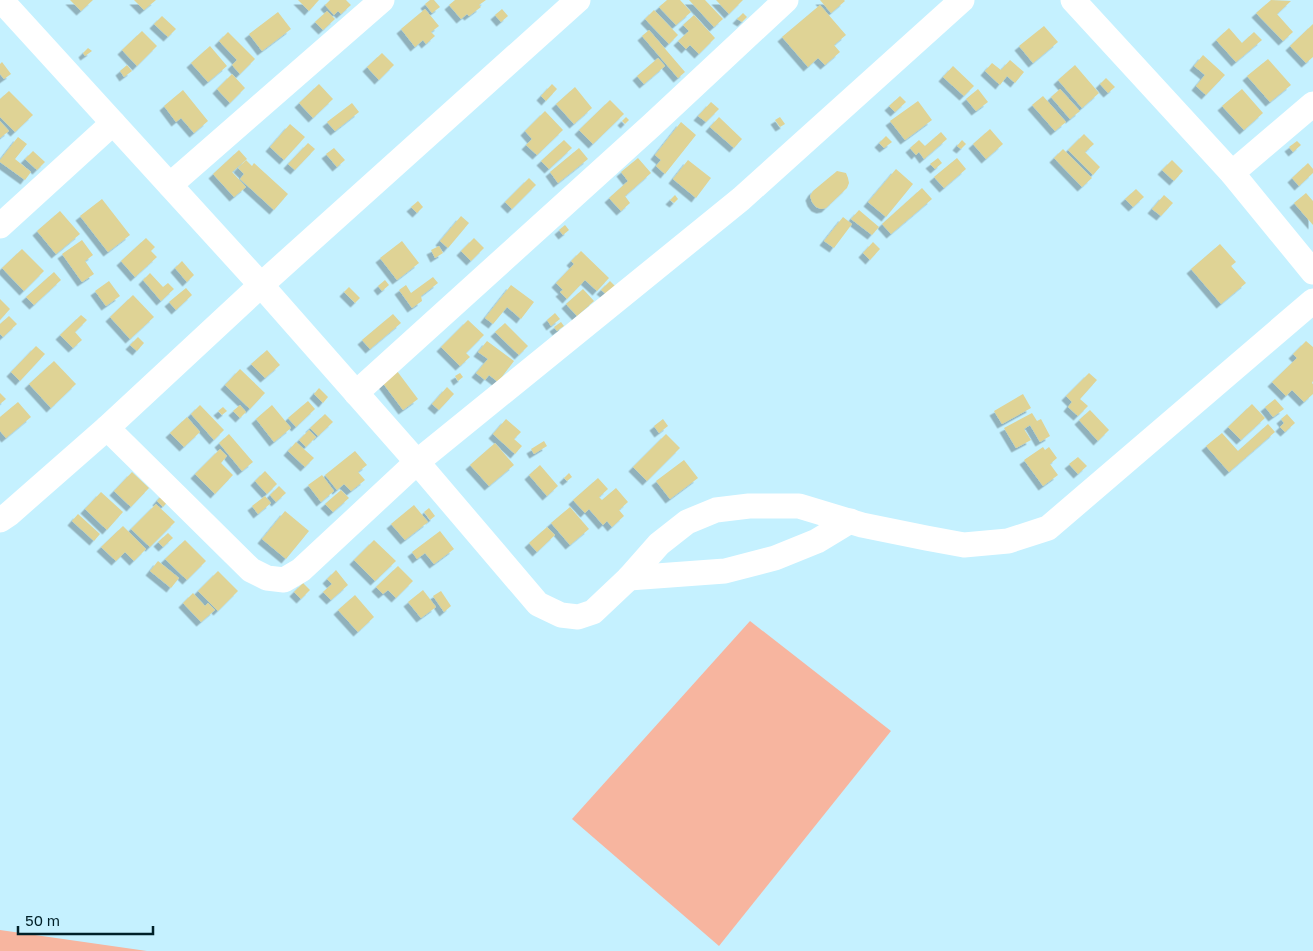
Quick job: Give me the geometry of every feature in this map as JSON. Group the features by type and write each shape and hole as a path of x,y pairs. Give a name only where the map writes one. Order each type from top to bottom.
{"street":[{"path":"1,0 261,285 417,462 538,604 561,615 578,617 593,612 629,578 659,544 687,522 716,510 749,506 799,506 862,525 964,545 1008,541 1048,528 1313,301"},
{"path":"170,185 382,0"},
{"path":"0,520 107,428 261,285 578,0"},
{"path":"356,393 786,0"},
{"path":"107,428 251,570 267,578 284,580 301,570 417,462 741,199 962,0"},
{"path":"1072,0 1232,173 1313,272"},
{"path":"1232,173 1313,104"},
{"path":"0,226 114,123"},
{"path":"629,578 725,571 775,558 817,541 850,521"}],"shaded area":[{"path":"750,621 891,731 719,946 572,819"},
{"path":"0,930 147,951 0,951"}],"building":[{"path":"70,0 93,0 81,11"},
{"path":"134,0 156,0 144,10"},
{"path":"298,0 319,0 309,11"},
{"path":"330,0 346,0 351,5 341,14 338,11 334,15 325,5"},
{"path":"430,0 434,0 440,7 432,13 425,4"},
{"path":"455,0 486,0 479,5 481,7 469,16 467,14 461,19 449,5"},
{"path":"667,0 680,0 691,12 676,25 659,7"},
{"path":"689,0 705,0 723,19 714,27"},
{"path":"716,0 743,0 729,14"},
{"path":"820,0 844,0 845,1 831,13"},
{"path":"1271,0 1291,1 1277,14 1293,32 1283,41 1256,13"},
{"path":"820,5 846,35 834,45 840,52 825,65 818,58 808,67 782,37"},
{"path":"425,9 439,26 431,32 435,36 426,44 423,40 415,47 401,29"},
{"path":"502,9 508,16 501,22 495,15"},
{"path":"654,10 678,35 669,44 645,19"},
{"path":"327,11 335,19 323,30 315,22"},
{"path":"278,12 291,29 262,51 249,34"},
{"path":"743,13 747,17 742,22 737,19"},
{"path":"694,15 715,38 699,54 690,45 686,49 678,41 689,31 683,25"},
{"path":"162,16 176,29 168,37 154,24"},
{"path":"1313,24 1313,57 1306,63 1290,46"},
{"path":"1044,26 1058,42 1033,63 1019,46"},
{"path":"1229,28 1242,43 1254,32 1262,40 1236,62 1216,40"},
{"path":"649,30 685,72 678,78 642,36"},
{"path":"142,31 157,46 137,66 122,50"},
{"path":"228,32 255,59 240,74 232,65 237,60 219,41"},
{"path":"210,46 227,66 208,82 191,63"},
{"path":"88,48 92,51 85,56 83,53"},
{"path":"382,53 394,65 379,80 367,67"},
{"path":"1203,55 1225,75 1206,95 1196,86 1205,75 1194,66"},
{"path":"658,58 665,66 644,84 637,76"},
{"path":"1268,59 1291,85 1270,102 1247,76"},
{"path":"1010,60 1024,72 1015,83 1007,76 1000,85 985,71 992,63 1001,70"},
{"path":"2,62 11,74 4,79 0,74 0,64"},
{"path":"127,65 132,71 124,77 120,71"},
{"path":"1075,65 1099,93 1082,108 1058,80"},
{"path":"953,66 974,86 964,96 943,77"},
{"path":"232,74 245,88 230,103 217,89"},
{"path":"1106,78 1115,87 1108,93 1100,84"},
{"path":"319,84 333,99 313,118 299,103"},
{"path":"552,84 557,89 546,101 541,96"},
{"path":"575,87 592,108 574,124 556,104"},
{"path":"978,89 988,102 976,111 966,99"},
{"path":"1060,89 1080,111 1070,119 1051,97"},
{"path":"1242,89 1263,113 1244,130 1222,106"},
{"path":"183,90 208,121 194,133 181,118 176,122 164,106"},
{"path":"9,91 33,115 15,132 0,117 0,99"},
{"path":"900,96 906,102 895,112 889,106"},
{"path":"1043,96 1066,122 1055,131 1032,105"},
{"path":"610,100 624,114 593,144 579,130"},
{"path":"918,101 932,120 905,140 890,121"},
{"path":"711,102 719,109 706,122 698,116"},
{"path":"352,103 359,112 335,131 327,122"},
{"path":"545,111 563,130 537,155 526,145 532,139 525,131"},
{"path":"626,117 629,120 625,124 622,121"},
{"path":"719,117 742,139 734,148 710,127"},
{"path":"780,117 785,124 780,127 775,120"},
{"path":"0,121 9,131 0,138"},
{"path":"681,122 696,135 665,174 656,166 661,160 655,155"},
{"path":"290,124 305,137 284,160 270,147"},
{"path":"990,129 1003,144 986,159 973,144"},
{"path":"941,132 947,139 924,159 919,152 916,155 910,148 919,140 925,146"},
{"path":"1084,134 1094,144 1085,152 1100,167 1093,175 1068,150"},
{"path":"886,136 892,142 884,148 879,143"},
{"path":"18,137 27,144 15,159 31,172 25,180 0,162"},
{"path":"564,140 572,148 549,169 541,161"},
{"path":"962,140 966,144 961,149 957,146"},
{"path":"1297,141 1301,145 1293,152 1289,147"},
{"path":"308,143 315,149 295,170 288,164"},
{"path":"334,148 345,160 337,167 326,154"},
{"path":"579,148 588,159 558,183 550,172"},
{"path":"1063,149 1092,178 1082,187 1054,158"},
{"path":"239,150 247,159 232,172 246,187 234,197 213,174"},
{"path":"33,151 45,162 37,170 25,159"},
{"path":"638,158 651,173 625,196 630,203 621,211 609,198 628,181 621,172"},
{"path":"938,158 942,163 935,169 930,164"},
{"path":"957,158 966,169 944,188 934,177"},
{"path":"246,160 252,166 254,163 288,194 274,210 240,179 244,174 238,168"},
{"path":"688,160 711,178 696,198 673,179"},
{"path":"1172,160 1183,171 1174,181 1162,170"},
{"path":"1308,163 1313,169 1313,173 1299,186 1292,178"},
{"path":"896,169 913,184 886,217 868,202"},
{"path":"837,171 846,173 849,183 847,188 826,208 816,207 810,196 813,191"},
{"path":"529,178 536,185 512,209 505,202"},
{"path":"922,188 932,199 891,234 882,224"},
{"path":"1136,189 1144,197 1133,207 1125,199"},
{"path":"1306,193 1313,201 1313,225 1294,203"},
{"path":"675,195 678,199 674,203 670,200"},
{"path":"1164,195 1173,203 1161,216 1152,209"},
{"path":"102,199 130,235 108,252 80,216"},
{"path":"418,201 423,207 417,213 411,207"},
{"path":"859,210 879,227 872,235 851,219"},
{"path":"60,211 80,234 56,254 37,231"},
{"path":"461,216 469,223 448,248 440,241"},
{"path":"843,217 852,224 834,248 824,241"},
{"path":"565,225 569,230 563,235 559,230"},
{"path":"146,238 155,247 151,251 157,257 135,277 121,261"},
{"path":"474,238 484,248 471,261 461,251"},
{"path":"82,240 93,255 85,261 94,274 82,282 62,254"},
{"path":"402,241 419,263 397,280 380,258"},
{"path":"873,242 880,249 870,260 863,253"},
{"path":"1220,244 1236,262 1231,266 1246,283 1221,304 1191,269"},
{"path":"439,246 443,253 435,258 431,250"},
{"path":"22,249 44,271 24,291 2,268"},
{"path":"581,251 609,278 597,291 585,280 567,299 560,292 563,290 556,283 574,264 571,261"},
{"path":"182,261 194,275 187,282 175,268"},
{"path":"54,272 61,280 34,305 26,297"},
{"path":"150,273 163,287 168,283 174,289 161,301 143,280"},
{"path":"433,277 438,283 421,296 422,301 412,308 399,290 406,285 411,293"},
{"path":"385,280 389,285 382,291 378,286"},
{"path":"109,281 120,296 106,306 95,291"},
{"path":"610,281 615,286 606,294 601,290"},
{"path":"511,285 534,302 521,319 507,307 493,324 485,318"},
{"path":"349,287 360,298 355,303 344,292"},
{"path":"186,288 192,295 176,310 169,302"},
{"path":"583,289 594,301 577,316 566,304"},
{"path":"133,295 154,317 130,339 110,317"},
{"path":"0,299 10,309 0,320"},
{"path":"555,313 560,319 551,326 547,320"},
{"path":"393,314 401,323 370,349 362,340"},
{"path":"81,315 87,320 75,332 82,340 73,348 60,335"},
{"path":"9,316 17,324 3,337 0,334 0,324"},
{"path":"468,320 484,335 466,353 470,357 460,366 441,347"},
{"path":"561,322 564,326 557,331 554,327"},
{"path":"505,323 528,346 519,355 495,332"},
{"path":"138,337 144,343 137,351 130,345"},
{"path":"487,341 514,361 498,382 489,375 485,380 476,373 488,359 478,352"},
{"path":"1306,341 1313,347 1313,394 1304,402 1292,390 1286,396 1272,382 1297,358 1293,354"},
{"path":"36,346 45,354 20,381 11,372"},
{"path":"267,350 280,365 265,378 251,364"},
{"path":"54,361 76,384 51,408 29,384"},
{"path":"240,369 265,393 250,409 225,385"},
{"path":"397,371 418,399 403,410 382,382"},
{"path":"460,373 463,377 458,381 455,376"},
{"path":"1089,373 1097,380 1080,399 1088,406 1078,416 1068,407 1072,402 1066,396"},
{"path":"447,387 454,394 439,410 432,404"},
{"path":"319,388 328,397 323,403 314,394"},
{"path":"0,393 6,399 0,404"},
{"path":"1023,394 1031,408 1002,424 994,411"},
{"path":"1275,399 1284,409 1273,417 1265,407"},
{"path":"308,401 315,409 296,427 288,418"},
{"path":"18,402 31,417 6,438 0,431 0,417"},
{"path":"1252,404 1265,418 1241,440 1228,427"},
{"path":"200,405 224,430 214,440 191,414"},
{"path":"240,405 246,412 240,418 233,411"},
{"path":"272,405 291,428 274,442 256,419"},
{"path":"223,407 227,411 222,415 218,411"},
{"path":"1090,410 1109,430 1098,441 1079,420"},
{"path":"1032,413 1037,421 1041,419 1050,436 1040,442 1030,425 1024,429 1031,440 1016,448 1004,428"},
{"path":"325,414 333,422 318,436 310,428"},
{"path":"1287,414 1295,423 1285,432 1280,427 1284,423 1281,419"},
{"path":"187,417 200,432 184,447 170,433"},
{"path":"506,419 521,432 514,439 522,446 515,454 493,434"},
{"path":"663,419 668,426 659,433 654,426"},
{"path":"1268,424 1275,432 1229,472 1206,446 1222,433 1238,451"},
{"path":"309,430 316,437 306,447 299,440"},
{"path":"229,434 253,462 242,471 219,443"},
{"path":"666,434 680,448 647,481 633,467"},
{"path":"544,441 547,446 534,454 531,449"},
{"path":"296,442 314,458 305,467 288,451"},
{"path":"495,443 514,465 489,486 470,465"},
{"path":"1043,447 1045,450 1049,447 1057,458 1050,464 1058,475 1043,486 1024,460"},
{"path":"220,449 227,456 221,463 233,475 215,494 195,474"},
{"path":"355,451 367,465 358,472 365,480 351,491 344,484 337,490 325,475"},
{"path":"1078,457 1087,466 1078,474 1069,464"},
{"path":"684,460 698,478 670,499 656,481"},
{"path":"540,465 558,486 547,496 529,475"},
{"path":"265,471 277,484 267,494 255,481"},
{"path":"132,472 149,488 131,507 114,491"},
{"path":"569,473 572,477 567,481 564,478"},
{"path":"322,475 334,491 321,502 308,485"},
{"path":"598,478 608,489 599,497 602,500 616,488 628,502 619,510 624,516 612,527 607,521 603,525 589,509 585,513 573,500"},
{"path":"279,486 286,493 276,502 270,495"},
{"path":"341,490 349,498 333,512 325,504"},
{"path":"101,492 123,512 107,530 85,509"},
{"path":"164,493 170,499 163,507 157,501"},
{"path":"265,496 271,503 258,514 252,506"},
{"path":"156,504 175,522 150,547 131,529"},
{"path":"414,505 428,522 405,540 391,524"},
{"path":"570,507 589,529 570,545 551,523"},
{"path":"429,508 435,516 430,520 424,512"},
{"path":"285,511 309,531 286,559 262,539"},
{"path":"78,514 100,534 94,541 72,521"},
{"path":"123,526 146,549 134,561 125,552 116,561 101,547"},
{"path":"547,527 555,535 537,552 529,543"},
{"path":"440,531 454,549 434,564 425,553 417,559 412,552"},
{"path":"168,533 173,538 163,547 158,542"},
{"path":"185,540 206,561 187,580 165,559"},
{"path":"374,540 396,561 375,581 354,560"},
{"path":"158,561 179,578 171,588 150,571"},
{"path":"398,566 413,581 396,598 388,590 383,594 376,587"},
{"path":"336,570 348,585 331,600 323,592 332,584 327,579"},
{"path":"218,571 238,591 218,611 198,591"},
{"path":"303,583 310,590 301,599 294,592"},
{"path":"423,590 436,607 421,618 408,602"},
{"path":"441,591 451,606 444,612 433,596"},
{"path":"193,593 205,606 208,603 215,610 201,622 183,603"},
{"path":"355,595 374,617 358,632 338,610"}]}
